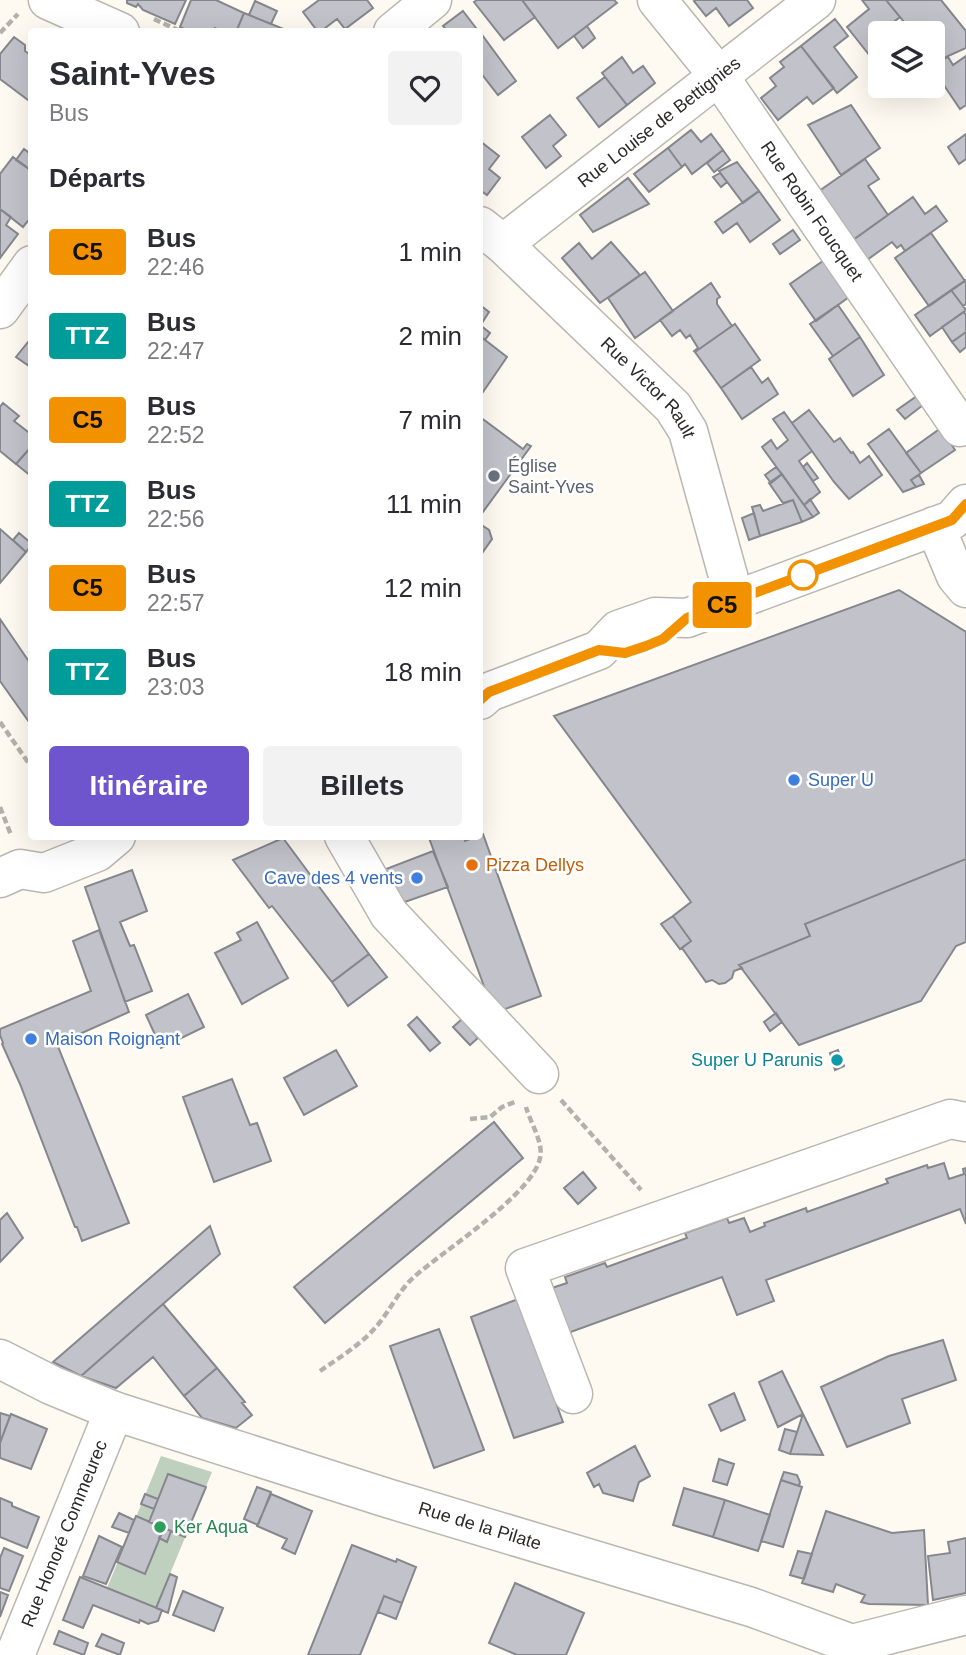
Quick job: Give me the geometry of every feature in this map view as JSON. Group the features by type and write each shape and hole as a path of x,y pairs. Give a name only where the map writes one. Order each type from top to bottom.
{"street":[{"path":"398,28 432,0"},
{"name":"Rue Robin Foucquet","path":"657,0 718,75 960,427"},
{"name":"Rue Louise de Bettignies","path":"491,235 718,75 817,0"},
{"path":"43,3 109,28"},
{"name":"Rue Victor Rault","path":"491,235 673,408 688,431 735,601"},
{"path":"0,309 28,270"},
{"path":"483,695 599,650 618,630 655,617 687,618 955,519 957,576 966,588"},
{"path":"10,874 36,850 63,840"},
{"path":"10,874 44,873 97,852 111,840"},
{"path":"346,840 389,914 539,1074"},
{"path":"573,1394 525,1268 950,1119 966,1122"},
{"name":"Rue de la Pilate","path":"0,1359 51,1385 114,1411 387,1498 751,1607 852,1644 919,1642 966,1615"},
{"name":"Rue Honoré Commeurec","path":"15,1655 114,1411"}],"path":[{"path":"0,33 43,3"},
{"path":"0,722 28,762"},
{"path":"539,1074 664,1219"},
{"path":"320,1371 375,1328 412,1279 517,1194 531,1178 541,1156 541,1146 523,1097 502,1107 490,1117 470,1118"}],"green space":[{"name":"Ker Aqua","path":"161,1456 212,1472 156,1608 107,1588"}],"building":[{"path":"127,0 186,0 175,24 143,10 138,4 136,7 127,3"},
{"path":"191,0 216,0 244,13 238,28 180,27"},
{"path":"319,0 367,0 373,8 346,28 337,19 325,28 315,28 303,12"},
{"path":"522,0 535,17 504,40 474,2"},
{"path":"522,0 614,0 617,3 558,48"},
{"path":"747,0 753,8 729,26 716,8 706,16 694,1"},
{"path":"862,0 886,0 900,17 895,21 868,21 868,53 847,27 869,9"},
{"path":"886,0 941,0 966,31 966,48 945,57 945,21 903,21"},
{"path":"255,1 277,11 271,24 249,15"},
{"path":"463,11 476,28 445,28 443,26"},
{"path":"244,13 281,28 238,28"},
{"path":"835,19 848,36 834,47 857,77 837,93 801,46"},
{"path":"587,26 595,38 583,48 574,36"},
{"path":"483,36 516,81 498,95 483,76"},
{"path":"14,37 25,45 28,53 28,100 0,79 0,54"},
{"path":"801,46 834,88 813,104 807,97 778,120 761,98 776,86 770,78 784,67 780,62"},
{"path":"966,56 966,105 960,109 945,87 945,58 948,57 953,65"},
{"path":"622,57 633,73 643,66 655,83 627,105 602,73"},
{"path":"605,77 627,105 599,127 577,98"},
{"path":"851,105 880,148 841,175 808,125"},
{"path":"550,115 566,135 553,146 561,156 546,168 522,137"},
{"path":"691,130 701,142 711,134 723,150 692,174 685,164 682,167 668,148"},
{"path":"966,134 966,159 959,164 948,147"},
{"path":"483,143 499,156 489,169 500,178 487,195 483,192"},
{"path":"668,148 682,167 649,192 634,174"},
{"path":"24,149 28,152 28,168 16,160"},
{"path":"723,150 730,160 714,172 707,163"},
{"path":"13,157 28,168 28,221 23,227 0,209 0,174"},
{"path":"865,159 879,179 868,186 888,215 846,245 812,196"},
{"path":"737,162 759,191 743,203 719,171"},
{"path":"720,173 727,182 721,187 713,177"},
{"path":"628,178 649,204 593,232 580,215"},
{"path":"759,191 780,220 750,242 737,223 723,233 715,222"},
{"path":"913,197 925,214 936,206 947,221 905,251 901,245 897,248 892,242 860,265 846,245"},
{"path":"0,209 11,217 6,225 18,234 0,258"},
{"path":"793,230 800,240 780,254 773,244"},
{"path":"931,233 965,281 929,306 895,258"},
{"path":"611,242 640,275 600,303 562,258 579,243 592,259"},
{"path":"823,261 849,297 816,321 790,284"},
{"path":"645,272 673,311 635,338 608,298"},
{"path":"966,280 966,304 963,306 951,290"},
{"path":"711,283 720,297 717,304 732,326 695,352 698,348 690,335 686,338 680,330 672,336 660,320"},
{"path":"951,290 966,310 930,336 915,315"},
{"path":"838,305 860,337 833,356 810,324"},
{"path":"483,307 489,312 483,321"},
{"path":"964,312 966,332 952,342 942,327"},
{"path":"735,324 760,360 721,388 695,352"},
{"path":"483,327 490,333 485,340 483,338"},
{"path":"966,332 966,347 960,352 952,342"},
{"path":"860,337 884,375 853,396 829,359"},
{"path":"483,338 507,357 483,392"},
{"path":"28,342 28,365 16,357"},
{"path":"751,367 762,383 768,378 778,394 742,419 721,388"},
{"path":"917,396 923,405 905,419 897,410"},
{"path":"3,403 19,416 14,421 28,432 28,450 16,464 0,451 0,407"},
{"path":"809,410 834,442 840,438 860,463 869,456 882,475 849,499 792,423"},
{"path":"784,412 812,451 799,461 820,492 804,505 762,447 771,440 777,449 788,440 773,419"},
{"name":"Église Saint-Yves","path":"483,419 523,449 527,444 531,446 483,512"},
{"path":"941,428 955,450 921,473 906,453"},
{"path":"889,429 921,473 911,480 916,487 903,492 868,444"},
{"path":"28,450 28,474 16,464"},
{"path":"807,463 818,478 813,481 803,467"},
{"path":"776,467 782,474 771,483 765,475"},
{"path":"782,474 813,517 802,522 793,500 783,503 769,483"},
{"path":"919,475 924,484 916,487 911,480"},
{"path":"810,499 819,513 813,517 804,505"},
{"path":"793,500 802,522 760,536 752,507 760,505 763,511"},
{"path":"754,513 760,536 749,540 742,518"},
{"name":"Église Saint-Yves","path":"483,526 489,530 492,539 483,552"},
{"path":"0,529 26,552 0,583"},
{"path":"19,533 28,541 26,552 13,540"},
{"path":"899,590 966,632 966,859 805,924 810,936 739,965 742,968 734,971 732,978 725,983 719,984 712,980 706,982 682,948 691,941 673,916 691,902 554,716"},
{"path":"0,619 28,660 28,721 0,681"},
{"path":"483,834 541,996 494,1013 430,840 483,840"},
{"path":"278,840 284,840 369,954 332,982 272,906 269,908 233,860"},
{"name":"Cave des 4 vents","path":"433,851 448,887 399,904 386,869"},
{"path":"966,859 966,942 956,946 921,1001 799,1045 739,965 810,936 805,924"},
{"path":"132,870 147,911 120,922 130,946 134,945 152,991 125,1002 85,887"},
{"path":"673,916 691,941 680,949 661,924"},
{"path":"257,922 288,978 242,1004 215,953 241,940 237,933"},
{"path":"99,930 129,1012 57,1044 129,1223 82,1241 2,1044 0,1029 91,991 73,941"},
{"path":"369,954 387,977 348,1006 332,982"},
{"path":"188,994 204,1027 161,1048 146,1015"},
{"path":"776,1013 782,1022 770,1031 764,1022"},
{"path":"417,1017 440,1043 430,1051 408,1025"},
{"path":"462,1019 478,1038 470,1045 453,1027"},
{"path":"336,1050 357,1086 304,1115 284,1078"},
{"name":"Super U Parunis","path":"838,1050 844,1066 835,1070 830,1053"},
{"path":"232,1079 250,1125 257,1123 271,1161 214,1182 183,1097"},
{"path":"494,1122 523,1158 325,1323 294,1287"},
{"path":"944,1163 949,1179 964,1174 963,1169 966,1168 966,1224 960,1209 766,1280 774,1301 737,1315 722,1277 568,1333 552,1288 567,1283 565,1277 605,1263 607,1267 687,1238 685,1233 727,1218 729,1223 744,1218 750,1232 765,1226 764,1223 806,1208 807,1212 888,1183 886,1179 927,1165 928,1168"},
{"path":"583,1172 596,1188 578,1204 564,1188"},
{"path":"7,1213 23,1238 0,1262 0,1220"},
{"path":"210,1226 220,1254 81,1376 53,1362"},
{"path":"518,1299 563,1422 514,1438 471,1317"},
{"path":"163,1304 217,1368 184,1396 153,1357 116,1388 81,1376"},
{"path":"439,1329 484,1450 434,1468 390,1346"},
{"path":"943,1340 956,1380 902,1399 910,1423 847,1447 821,1387 889,1356"},
{"path":"217,1368 245,1402 242,1403 252,1415 236,1428 202,1418 184,1396"},
{"path":"782,1371 803,1414 778,1427 759,1382"},
{"path":"734,1393 745,1420 721,1431 709,1405"},
{"path":"0,1413 10,1416 1,1440 0,1440"},
{"path":"11,1414 47,1429 31,1469 0,1458 0,1443"},
{"path":"803,1414 821,1451 823,1455 790,1454"},
{"path":"785,1429 797,1432 790,1454 779,1450"},
{"path":"635,1446 650,1476 639,1482 633,1501 603,1493 599,1484 594,1487 587,1473"},
{"path":"719,1459 734,1464 727,1485 713,1481"},
{"path":"784,1472 797,1475 799,1486 781,1480"},
{"path":"168,1474 206,1487 185,1537 149,1522"},
{"path":"781,1480 802,1487 783,1547 761,1541"},
{"path":"257,1487 271,1492 258,1525 244,1519"},
{"path":"684,1488 725,1500 713,1537 673,1525"},
{"path":"145,1494 158,1499 154,1509 141,1504"},
{"path":"271,1494 312,1511 295,1554 282,1548 287,1539 257,1526"},
{"path":"0,1498 39,1517 27,1548 0,1537"},
{"path":"725,1500 770,1515 758,1551 713,1537"},
{"path":"826,1511 892,1533 924,1530 928,1605 869,1604 861,1602 865,1595 836,1584 833,1592 802,1583"},
{"path":"119,1513 134,1520 129,1533 112,1527"},
{"path":"136,1516 164,1528 145,1574 117,1562"},
{"path":"164,1528 171,1531 167,1542 159,1538"},
{"path":"99,1536 122,1547 106,1584 83,1576"},
{"path":"966,1538 966,1593 933,1600 928,1556 950,1553 948,1542"},
{"path":"352,1545 416,1567 402,1603 384,1596 360,1655 308,1655"},
{"path":"4,1548 23,1556 9,1591 0,1588 0,1558"},
{"path":"798,1551 812,1554 804,1579 790,1575"},
{"path":"170,1574 177,1577 168,1613 156,1608"},
{"path":"80,1577 162,1610 158,1621 148,1624 140,1620 139,1623 93,1605 83,1628 63,1620"},
{"path":"515,1583 584,1613 566,1655 517,1655 489,1643"},
{"path":"183,1591 223,1608 214,1631 173,1615"},
{"path":"0,1592 8,1595 0,1617"},
{"path":"384,1596 402,1603 396,1619 378,1612"},
{"path":"59,1631 88,1643 84,1655 54,1644"},
{"path":"102,1634 124,1643 120,1655 96,1646"}],"bus line":[{"name":"C5","path":"483,697 489,692 599,650 625,653 646,646 663,639 687,618 952,520 966,504"}],"place":[{"name":"Église Saint-Yves","path":"494,476"},
{"name":"Super U","path":"794,780"},
{"name":"Pizza Dellys","path":"472,865"},
{"name":"Cave des 4 vents","path":"417,878"},
{"name":"Maison Roignant","path":"31,1039"},
{"name":"Super U Parunis","path":"837,1060"},
{"name":"Ker Aqua","path":"160,1527"}]}
